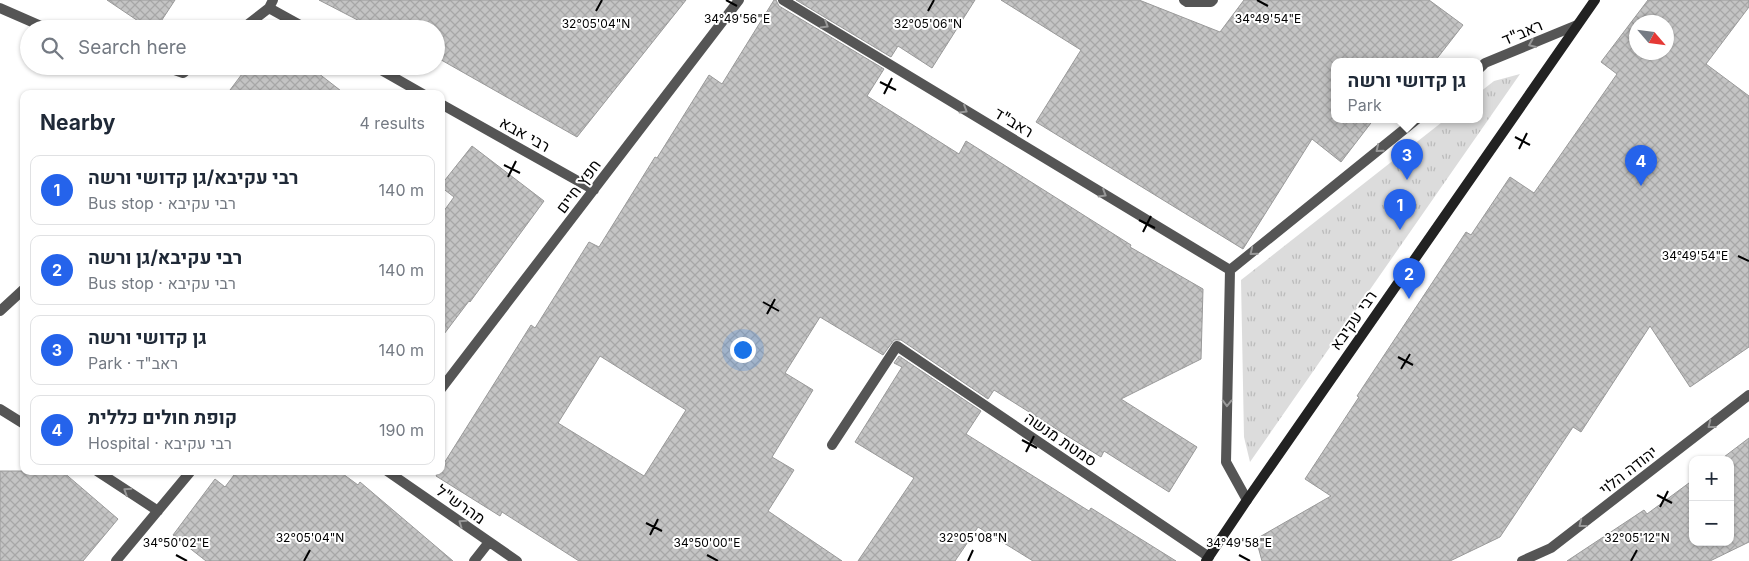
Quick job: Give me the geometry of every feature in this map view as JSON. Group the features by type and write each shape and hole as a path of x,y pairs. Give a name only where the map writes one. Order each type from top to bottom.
{"street":[{"name":"חפץ חיים","path":"445,384 739,0"},
{"name":"ראב\"ד","path":"783,0 1230,270"},
{"path":"1184,0 1187,2 1210,2 1213,0"},
{"name":"רבי עקיבא","path":"1210,558 1247,500 1595,0"},
{"path":"252,20 271,4 294,20"},
{"path":"0,8 27,20"},
{"name":"ראב\"ד","path":"1483,65 1577,24"},
{"path":"390,75 416,90"},
{"name":"רבי אבא","path":"445,106 594,190"},
{"path":"1247,500 1226,462 1230,270 1412,123"},
{"path":"0,311 20,293"},
{"name":"סמטת מנשה","path":"832,445 897,346 1210,558"},
{"name":"יהודה הלוי","path":"1522,561 1551,548 1749,395"},
{"path":"0,409 20,422"},
{"path":"103,475 158,511"},
{"path":"116,561 188,475"},
{"name":"מהרש\"ל","path":"393,475 517,561"},
{"path":"474,561 489,542"}],"green space":[{"path":"1520,74 1250,462 1244,437 1241,280 1441,123 1483,123 1483,90 1494,81"}],"building":[{"path":"107,0 175,0 162,20 137,20"},
{"path":"319,0 686,0 577,137 445,62 445,20 358,20"},
{"path":"774,0 776,0 779,6 884,69 867,96 959,154 966,141 1131,245 1130,247 1203,289 1201,359 1121,399 1197,447 1169,492 1104,451 1101,457 994,390 988,399 901,340 894,340 883,355 820,317 785,373 813,390 772,457 794,470 768,511 842,561 579,561 502,512 500,516 436,476 445,475 445,462 531,325 535,328 589,242 599,247 709,75 722,84","holes":["600,356 686,410 644,476 558,423"]},
{"path":"796,0 975,0 932,68 898,46 891,57"},
{"path":"1001,0 1139,0 1220,32 1244,0 1429,0 1463,25 1437,58 1331,58 1331,123 1371,123 1341,162 1312,139 1243,249 1036,122 1081,50"},
{"path":"1648,0 1749,0 1749,7 1706,64 1749,96 1749,347 1690,387 1650,326 1581,432 1573,427 1500,537 1450,561 1262,561 1256,539 1331,496 1305,479 1359,397 1357,396 1466,232 1471,235 1510,177 1534,193 1617,74 1601,62 1629,25 1629,60 1674,60 1674,15 1637,15"},
{"path":"241,75 321,75 340,90 230,90"},
{"path":"472,146 544,201 470,302 445,333 445,209 454,197 445,190 445,180"},
{"path":"899,356 981,411 966,434 1089,511 1091,508 1176,561 1033,561 978,527 955,561 858,561 914,478 855,442 902,367 894,363"},
{"path":"1749,438 1749,542 1710,561 1567,561 1644,510 1647,514 1689,483 1689,546 1734,546 1734,456 1725,456"},
{"path":"0,471 20,471 20,475 67,475 118,519 83,561 0,561"},
{"path":"234,475 344,475 358,485 360,482 453,561 206,561 173,535 215,479 225,487"}],"place":[{"name":"גן קדושי ורשה","path":"1407,180"},
{"name":"קופת חולים כללית","path":"1641,186"},
{"name":"רבי עקיבא/גן קדושי ורשה","path":"1400,230"},
{"name":"רבי עקיבא/גן ורשה","path":"1409,299"}]}
